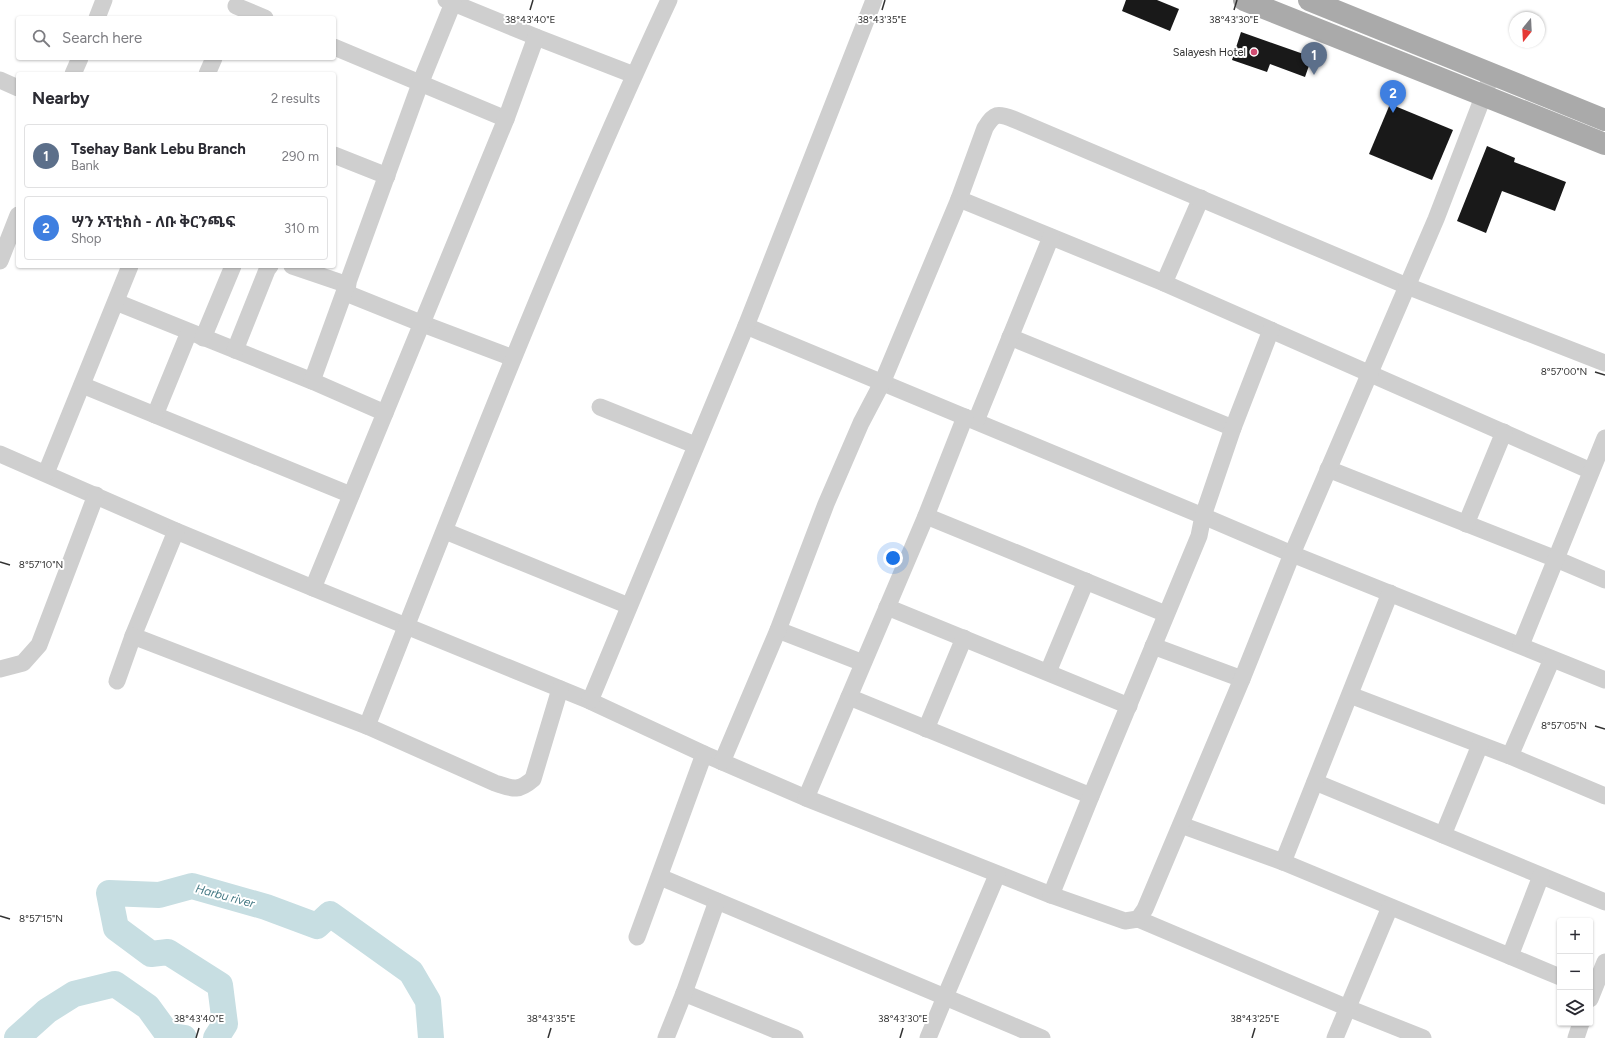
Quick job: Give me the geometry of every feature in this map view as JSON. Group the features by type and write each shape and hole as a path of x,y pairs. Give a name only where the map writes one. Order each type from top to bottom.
{"main road":[{"path":"1244,0 1484,94 1605,144"},
{"path":"1309,0 1332,4 1492,74 1605,120"}],"street":[{"path":"98,16 104,0"},
{"path":"367,726 514,358 634,75 669,0"},
{"path":"590,701 695,445 746,326 874,0"},
{"path":"312,382 347,289 449,2 634,75"},
{"path":"235,8 259,16"},
{"path":"313,588 423,324 506,119 536,37"},
{"path":"336,48 506,119"},
{"path":"74,72 79,60"},
{"path":"208,72 213,60"},
{"path":"1138,919 1145,909 1181,825 1292,554 1436,219 1492,74"},
{"path":"0,80 16,87"},
{"path":"722,762 778,630 826,504 861,423 882,383 959,199 985,128 990,119 996,115 1013,119 1407,286 1605,363"},
{"path":"336,156 387,176"},
{"path":"1164,283 1200,198"},
{"path":"959,199 1164,283 1591,471"},
{"path":"0,261 16,220"},
{"path":"806,798 926,516 1010,337 1051,237"},
{"path":"46,474 129,268"},
{"path":"155,415 232,268"},
{"path":"235,350 268,268"},
{"path":"297,268 423,324 514,358"},
{"path":"116,302 385,413"},
{"path":"746,326 1292,554 1605,680"},
{"path":"1051,895 1199,536 1202,516 1233,428 1271,330"},
{"path":"1010,337 1233,428"},
{"path":"82,385 352,495"},
{"path":"600,407 695,445"},
{"path":"1466,524 1504,432"},
{"path":"1521,645 1605,438"},
{"path":"0,454 176,531 590,701 704,754 806,798 997,875 1051,895 1125,921 1138,919 1348,1008 1423,1038"},
{"path":"1328,469 1556,559 1605,580"},
{"path":"0,669 23,663 39,645 96,496"},
{"path":"926,516 1166,614"},
{"path":"117,681 133,636 176,531"},
{"path":"445,531 629,606"},
{"path":"1048,672 1086,581"},
{"path":"1283,862 1390,593"},
{"path":"887,607 1129,706"},
{"path":"778,630 863,663"},
{"path":"133,636 367,726 495,783 511,788 523,787 533,779 560,689"},
{"path":"926,729 964,638"},
{"path":"1153,646 1242,679"},
{"path":"1510,756 1552,659"},
{"path":"1350,695 1510,756 1605,796"},
{"path":"849,697 1091,796"},
{"path":"1443,835 1480,745"},
{"path":"637,937 704,754"},
{"path":"1315,782 1605,902"},
{"path":"1181,825 1283,862 1557,976"},
{"path":"928,1038 997,875"},
{"path":"1510,956 1541,876"},
{"path":"660,877 1039,1038"},
{"path":"666,1038 717,901"},
{"path":"1335,1038 1390,907"},
{"path":"1592,990 1605,962"},
{"path":"684,993 795,1038"},
{"path":"1576,1038 1580,1026"}],"building":[{"path":"1126,0 1157,0 1179,9 1170,31 1122,11"},
{"path":"1241,32 1312,57 1305,77 1270,64 1267,72 1232,60"},
{"path":"1390,104 1453,130 1432,180 1369,154"},
{"path":"1487,146 1515,158 1514,162 1566,182 1555,211 1502,191 1486,233 1457,221"}],"waterway":[{"name":"Harbu river","path":"216,1038 225,1024 220,985 168,952 151,954 116,928 109,893 159,895 192,886 266,907 317,926 330,914 411,972 428,1001 431,1038"},
{"path":"17,1038 47,1011 74,994 115,984 148,1007 169,1036 184,1038"}],"place":[{"name":"Salayesh Hotel","path":"1254,52"},
{"name":"Tsehay Bank Lebu Branch","path":"1314,75"},
{"name":"ሣን ኦፕቲክስ - ለቡ ቅርንጫፍ","path":"1393,113"}]}
